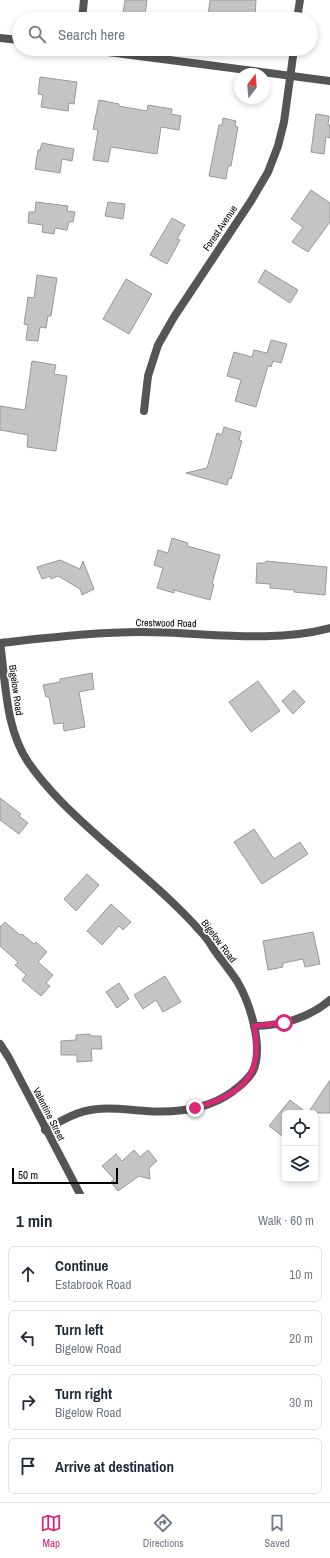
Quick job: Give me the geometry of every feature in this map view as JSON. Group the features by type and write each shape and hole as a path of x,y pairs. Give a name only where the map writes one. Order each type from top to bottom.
{"street":[{"path":"83,12 84,0"},
{"path":"299,12 300,0"},
{"path":"0,38 12,39"},
{"path":"138,56 330,81"},
{"name":"Forest Avenue","path":"144,411 148,376 158,345 174,317 251,201 268,172 278,146 284,122 293,56"},
{"name":"Crestwood Road","path":"0,643 71,635 142,632 287,636 310,633 330,628"},
{"name":"Bigelow Road","path":"0,643 7,707 11,723 27,760 45,785 62,803 165,896 203,934 237,982 254,1026 256,1039 257,1055 253,1070 246,1082 230,1094 218,1100 183,1111 147,1111 121,1108 95,1109 74,1114 45,1130"},
{"path":"254,1026 284,1023 304,1017 320,1009 330,1000"},
{"name":"Valentine Street","path":"0,1044 9,1058 45,1130 80,1194"}],"building":[{"path":"125,0 147,0 145,12 123,12"},
{"path":"210,0 256,0 255,12 208,12"},
{"path":"40,77 77,82 74,104 69,103 68,111 41,107 43,95 38,94"},
{"path":"99,100 119,104 119,106 147,111 148,105 172,109 171,114 181,116 179,130 161,127 157,154 111,147 108,162 93,160 98,130 93,129"},
{"path":"316,114 329,116 328,125 330,125 330,138 326,137 324,154 311,152"},
{"path":"223,118 236,121 235,126 238,127 231,166 228,166 226,179 209,176 219,125 222,125"},
{"path":"42,143 74,149 72,161 62,159 60,173 35,169 38,150 40,150"},
{"path":"311,190 330,203 330,222 308,252 292,242 303,227 291,219"},
{"path":"36,202 68,206 67,211 75,212 73,222 69,222 67,230 55,228 54,234 42,232 43,225 28,223 29,212 35,212"},
{"path":"108,202 125,204 123,219 105,216"},
{"path":"172,218 185,225 177,239 180,240 167,264 150,255"},
{"path":"265,270 298,290 290,303 258,282"},
{"path":"37,275 57,278 51,316 48,316 46,328 40,327 38,341 26,340 28,325 24,324 28,297 34,298"},
{"path":"126,279 152,294 129,334 103,319"},
{"path":"271,340 287,344 281,363 273,361 271,367 268,366 256,407 235,401 241,380 227,376 234,352 252,357 254,350 267,353"},
{"path":"32,361 56,365 54,374 67,376 56,451 27,447 28,435 0,430 0,406 25,410"},
{"path":"224,427 241,432 239,440 242,441 231,479 229,478 227,485 186,473 207,468 217,433 222,435"},
{"path":"172,538 188,543 187,546 220,555 212,584 214,584 210,600 174,590 174,593 157,588 163,568 154,565 158,550 168,553"},
{"path":"60,560 80,569 83,561 94,589 82,595 80,589 58,576 51,579 50,576 42,579 37,567"},
{"path":"266,561 327,567 325,595 270,588 270,584 256,583 257,563 266,563"},
{"path":"92,673 94,689 79,692 85,727 64,731 63,723 54,724 49,697 46,697 43,685 60,682 60,679"},
{"path":"258,681 280,711 251,732 229,702"},
{"path":"294,690 305,702 293,714 282,701"},
{"path":"0,798 21,814 19,816 28,823 19,834 0,820"},
{"path":"254,829 274,859 300,842 308,854 262,884 234,842"},
{"path":"87,874 99,885 76,911 64,899"},
{"path":"111,904 131,922 123,930 119,926 102,945 87,931"},
{"path":"5,922 20,935 22,934 34,944 36,942 47,952 38,962 53,975 46,983 50,986 41,996 22,980 26,975 15,965 18,962 0,946 0,927"},
{"path":"313,932 320,964 305,967 303,959 283,963 283,967 268,970 263,941"},
{"path":"165,976 181,1002 163,1012 156,1000 143,1009 134,995"},
{"path":"119,983 129,999 117,1008 106,992"},
{"path":"90,1034 90,1036 101,1036 102,1049 91,1049 92,1061 77,1062 77,1055 61,1055 61,1041 76,1040 76,1035"},
{"path":"330,1080 330,1113 318,1113 318,1110 310,1110"},
{"path":"290,1100 303,1110 282,1110 282,1136 269,1126"},
{"path":"134,1150 140,1157 148,1150 157,1161 149,1168 150,1179 139,1176 118,1191 111,1182 114,1179 102,1166 116,1154 122,1161"}],"route":[{"path":"195,1108 230,1094 246,1082 256,1063 257,1055 254,1026 284,1023"}]}
